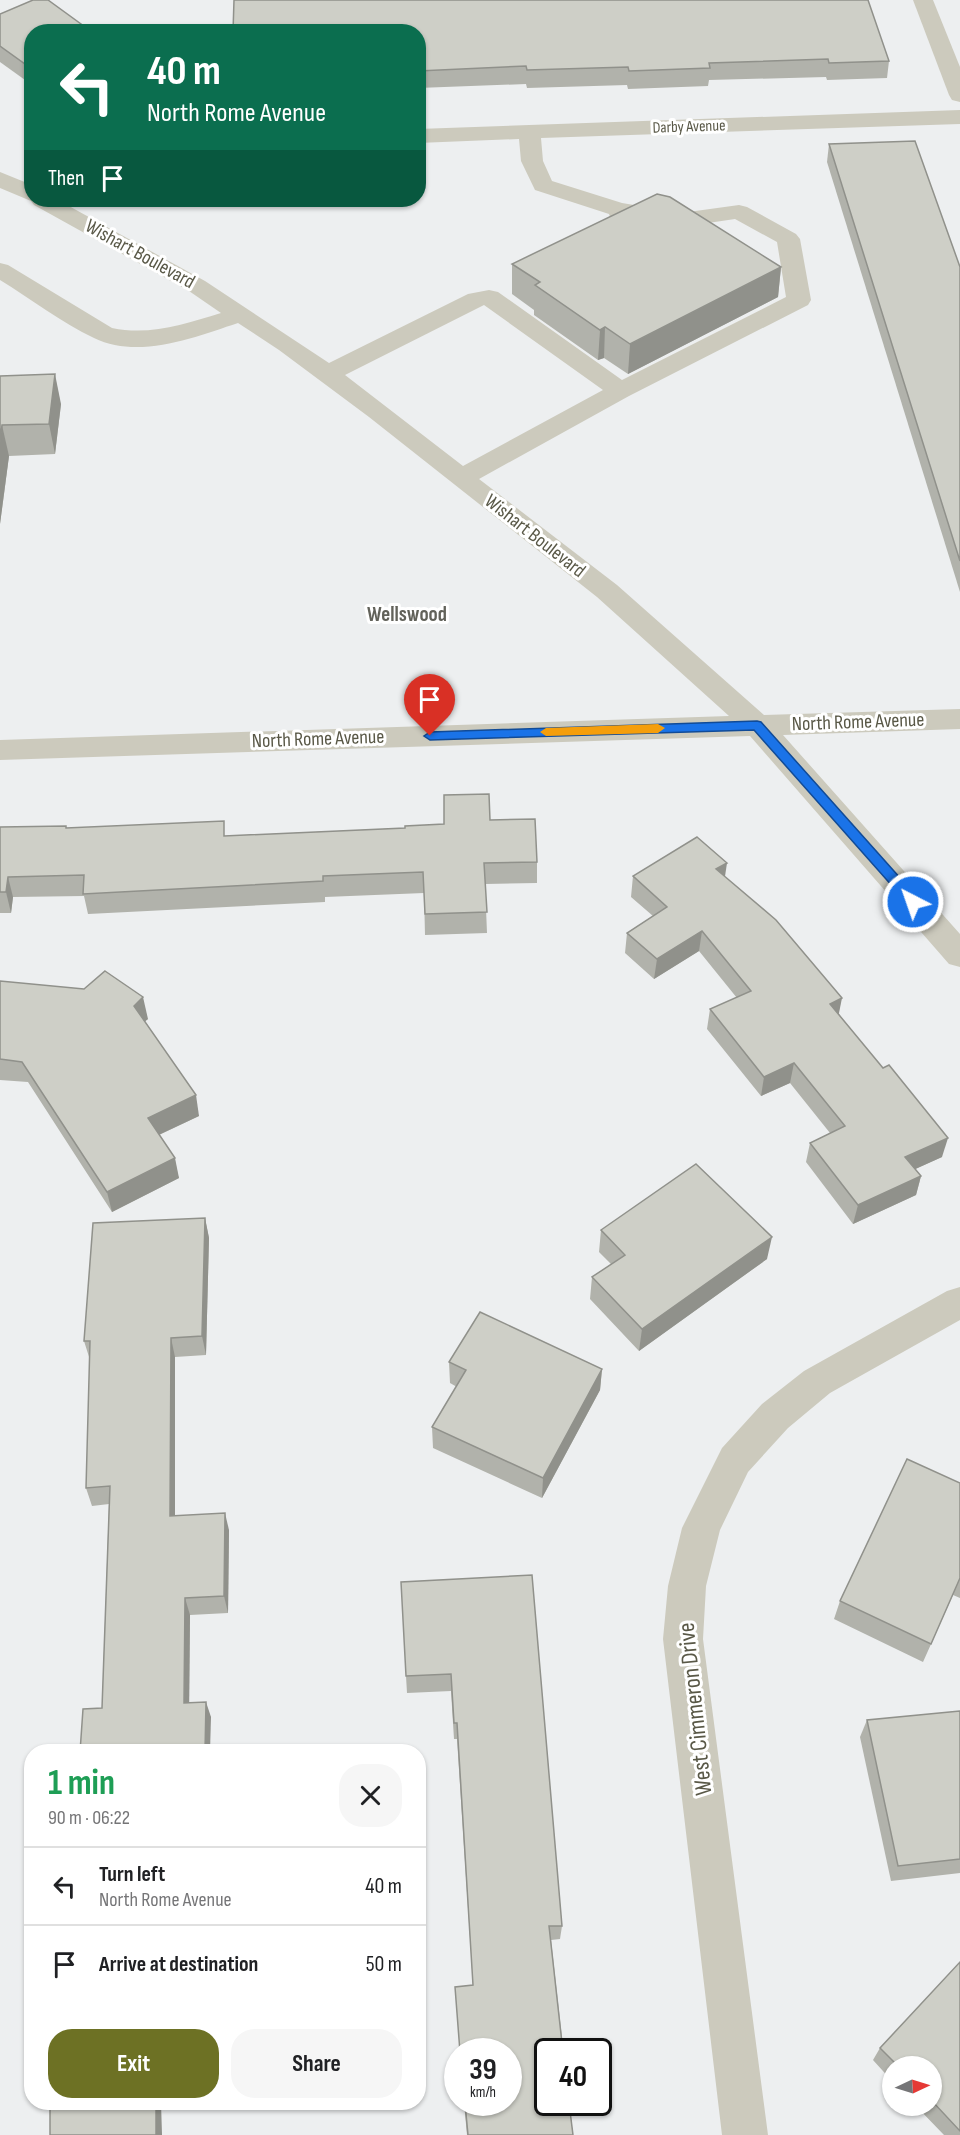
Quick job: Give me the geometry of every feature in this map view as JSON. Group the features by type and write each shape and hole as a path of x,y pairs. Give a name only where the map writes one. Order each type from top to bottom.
{"street":[{"path":"923,0 960,95"},
{"name":"Darby Avenue","path":"426,136 960,117"},
{"path":"461,478 620,391 799,300 788,239 739,212 681,220 618,209 543,185 532,161 530,132"},
{"name":"Wishart Boulevard","path":"0,179 24,190"},
{"name":"Wishart Boulevard","path":"58,207 242,314 378,411 607,591 757,725 960,955"},
{"path":"593,235 623,219 618,209"},
{"path":"0,270 104,334 123,339 163,338 242,314"},
{"path":"327,374 496,290 620,391"},
{"name":"North Rome Avenue","path":"3,746 960,719"},
{"name":"West Cimmeron Drive","path":"745,2135 683,1639 687,1586 700,1528 735,1460 775,1416 817,1382 960,1302"}],"building":[{"path":"33,0 48,0 81,24 24,24 24,63 0,46 0,14"},
{"path":"234,0 868,0 889,61 829,63 828,59 709,63 710,68 629,71 628,67 527,70 526,66 426,71 426,24 233,24"},
{"path":"915,141 960,267 960,561 829,144"},
{"path":"657,194 670,197 781,267 630,344 605,327 600,330 535,285 540,282 512,264"},
{"path":"55,374 49,424 2,425 0,442 0,376"},
{"path":"489,794 490,820 535,819 537,862 484,863 487,912 425,914 423,872 323,876 323,881 83,894 84,875 8,877 6,892 0,892 0,827 66,826 66,828 224,821 224,836 405,828 405,826 444,824 444,795"},
{"path":"697,837 727,863 716,869 776,920 842,998 830,1004 883,1068 889,1065 948,1138 905,1157 921,1176 858,1205 810,1143 845,1126 794,1063 764,1077 710,1009 751,991 702,931 657,959 627,933 667,907 633,876"},
{"path":"105,971 143,997 134,1006 196,1095 148,1118 175,1158 107,1192 22,1062 0,1059 0,981 84,989"},
{"path":"696,1164 772,1237 642,1329 592,1277 625,1255 601,1230"},
{"path":"205,1218 202,1336 171,1338 170,1516 225,1513 224,1596 185,1598 184,1703 206,1702 205,1744 81,1744 83,1709 102,1708 110,1486 86,1488 90,1341 84,1341 93,1223"},
{"path":"480,1312 602,1369 543,1478 432,1427 466,1370 449,1362"},
{"path":"907,1459 960,1483 960,1578 931,1644 840,1601"},
{"path":"532,1575 562,1926 549,1926 561,2038 534,2038 534,2116 571,2116 573,2135 468,2135 466,2116 522,2116 522,2038 459,2038 455,1987 473,1985 457,1723 454,1723 451,1674 406,1676 401,1582"},
{"path":"960,1711 960,1859 898,1866 867,1720"},
{"path":"960,1962 960,2131 942,2112 942,2056 888,2056 880,2048"},
{"path":"50,2110 156,2110 156,2135 50,2135"}],"slow traffic":[{"path":"546,732 658,728"}],"district":[{"name":"Wellswood","path":"407,614"}],"route":[{"path":"430,736 757,725 913,902"}]}
